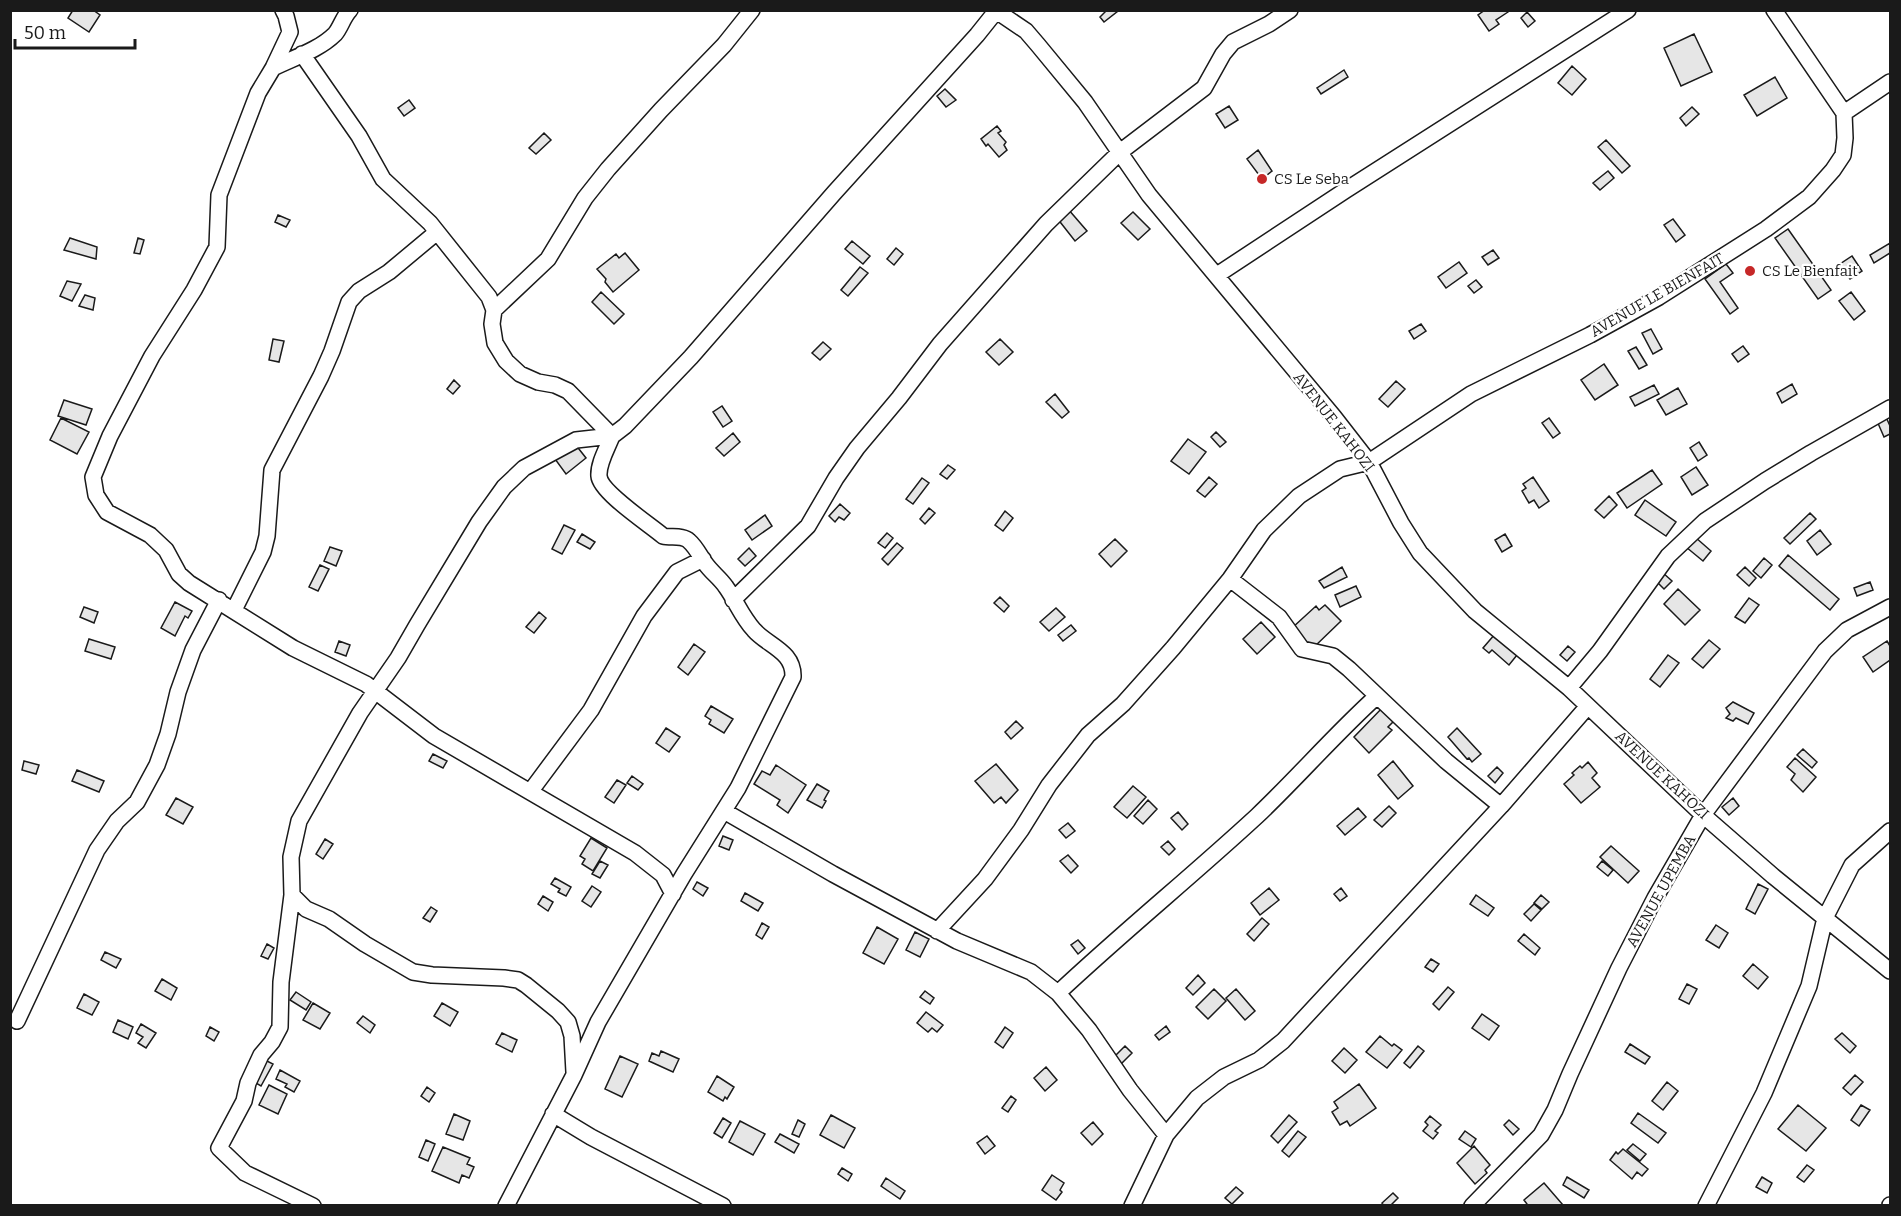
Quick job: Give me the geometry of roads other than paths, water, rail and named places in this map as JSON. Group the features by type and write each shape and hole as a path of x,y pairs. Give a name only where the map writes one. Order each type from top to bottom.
{"street":[{"path":"283,10 290,33 258,93 219,195 217,247 194,290 152,356 110,436 93,477 96,495 107,512 150,535 166,550 179,574 189,583 293,648 344,672 375,691 434,736 635,853 663,875 673,894"},
{"path":"273,68 323,43 336,33 350,10"},
{"path":"494,310 548,259 585,198 608,169 724,45 752,10"},
{"path":"733,600 808,526 836,478 857,448 940,344 1046,224 1120,152 1204,88 1223,54 1233,42 1290,10"},
{"path":"1217,275 1628,10"},
{"path":"1774,10 1844,113 1890,82"},
{"path":"506,1206 574,1075 598,1022 738,788 793,677 790,660 756,633 727,588 688,540 683,537 663,536 611,495 602,485 599,475 612,436 625,426 691,357 996,11"},
{"name":"AVENUE KAHOZI","path":"996,11 1026,31 1038,45 1085,102 1149,195 1369,462 1401,523 1420,553 1474,610 1569,688 1703,815 1890,971"},
{"path":"302,54 360,136 383,179 437,232 489,297 494,310 492,324 495,343 506,361 520,374 568,391 612,436"},
{"name":"AVENUE LE BIENFAIT","path":"1369,462 1471,394 1590,335 1659,297 1792,210 1809,197 1843,155 1844,113"},
{"path":"234,610 263,552 267,536 272,470 321,376 349,302 359,291 389,272 437,232"},
{"path":"1569,688 1599,651 1668,556 1705,521 1802,458 1890,408"},
{"path":"313,1206 245,1173 219,1148 244,1101 248,1083 261,1055 272,1042 280,1027 281,982 292,895 291,857 299,821 360,713 398,658 479,522 504,486 524,468 576,440 612,436"},
{"path":"938,931 985,879 1021,830 1049,785 1088,735 1123,704 1173,648 1230,579 1264,530 1299,496 1340,469 1369,462"},
{"path":"530,792 591,710 644,616 678,572 703,559"},
{"path":"1230,579 1279,617 1302,649 1333,656 1446,761 1501,806"},
{"path":"17,1021 97,850 117,821 137,802 157,765 193,650 219,600"},
{"name":"AVENUE UPEMBA","path":"1472,1206 1541,1136 1555,1110 1614,978 1654,898 1703,815 1825,651 1847,630 1890,607"},
{"path":"1058,993 1216,854 1275,799 1377,696"},
{"path":"1132,1206 1166,1135 1197,1098 1224,1077 1258,1060 1283,1041 1501,806 1588,706"},
{"path":"724,811 833,874 957,941 1031,972 1058,993 1089,1030 1130,1090 1166,1135"},
{"path":"1706,1206 1764,1093 1809,986 1825,918 1852,865 1890,831"},
{"path":"292,895 306,909 329,919 365,944 413,972 518,980 558,1011 568,1022 572,1036 574,1075"},
{"path":"553,1114 591,1137 723,1206"}],"place":[{"name":"CS Le Seba","path":"1262,179"},
{"name":"CS Le Bienfait","path":"1750,271"}]}
